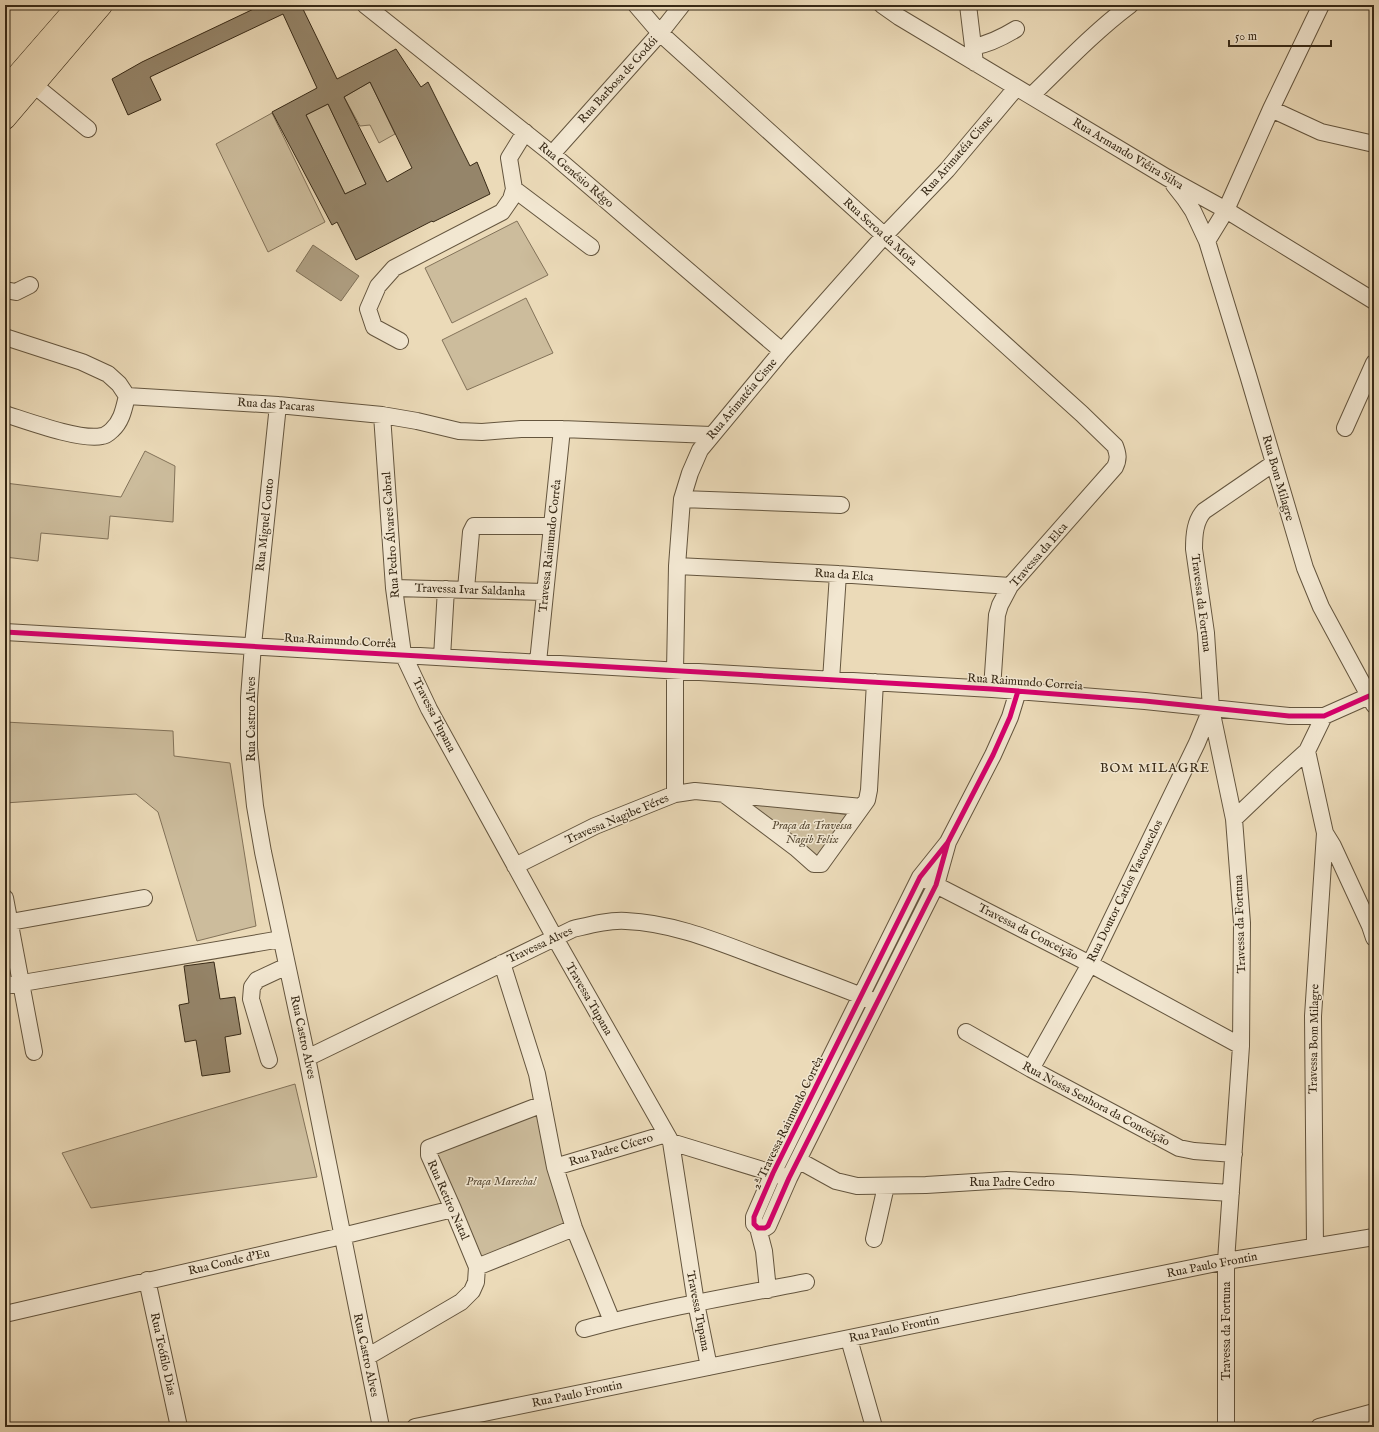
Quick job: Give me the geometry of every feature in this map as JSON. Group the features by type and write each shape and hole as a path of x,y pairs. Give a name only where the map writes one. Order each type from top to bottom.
{"main road":[{"path":"5,89 78,5"},
{"path":"5,119 102,5"}],"street":[{"name":"Rua Genésio Rêgo","path":"365,5 552,154 782,350"},
{"name":"Rua Seroa da Mota","path":"636,5 660,33 1104,435 1115,446 1118,452 1118,460"},
{"name":"Rua Barbosa de Godói","path":"552,154 660,33 682,5"},
{"name":"Rua Armando Viêira Silva","path":"882,5 898,17 1016,88 1166,177 1226,210 1374,301"},
{"path":"968,5 975,63"},
{"path":"1031,96 1083,45 1130,5"},
{"path":"1207,240 1226,210 1271,109 1321,5"},
{"path":"973,47 983,45 1003,37 1016,29"},
{"path":"34,85 88,129"},
{"name":"Rua Arimatéia Cisne","path":"675,794 677,566 689,500 690,472 700,450 782,350 884,236 947,170 1016,88"},
{"path":"1271,109 1321,132 1373,140"},
{"path":"400,341 374,327 368,309 378,286 394,268 502,212 511,199 514,189 509,158 525,132"},
{"name":"Rua Bom Milagre","path":"1166,177 1185,199 1207,240 1309,578 1321,607 1372,701"},
{"path":"514,189 591,247"},
{"path":"5,290 16,292 30,285"},
{"path":"5,337 82,362 108,374 119,384 127,396 123,413 117,425 112,431 103,436 90,437 77,435 5,414"},
{"path":"1345,428 1374,363"},
{"name":"Rua das Pacaras","path":"127,396 278,405 382,415 417,421 459,431 482,432 521,429 562,429 711,435"},
{"name":"Rua Miguel Couto","path":"253,645 278,405"},
{"name":"Rua Pedro Álvares Cabral","path":"382,415 394,588 403,654"},
{"name":"Travessa Raimundo Corrêa","path":"538,662 562,429"},
{"name":"Travessa da Elca","path":"992,689 997,615 1000,604 1010,586 1115,467 1118,460"},
{"name":"Travessa da Fortuna","path":"1226,1427 1226,1261 1241,1046 1242,923 1234,819 1211,709 1206,633 1194,548 1196,527 1200,516 1204,511 1274,463"},
{"path":"689,500 840,505"},
{"path":"466,589 471,532 474,526 552,526"},
{"name":"Rua da Elca","path":"677,566 838,574 1010,586"},
{"path":"830,680 838,574"},
{"name":"Travessa Ivar Saldanha","path":"394,588 545,592"},
{"path":"442,656 446,589"},
{"name":"Rua Raimundo Corrêa","path":"5,632 675,670"},
{"name":"Rua Castro Alves","path":"253,645 249,698 249,748 256,813 381,1427"},
{"name":"Travessa Tupana","path":"403,654 429,709 555,938 668,1138 696,1303 709,1366"},
{"name":"Rua Raimundo Correia","path":"675,670 992,689 1145,701 1289,716 1324,716 1372,701"},
{"path":"724,794 814,864 821,864 867,800 869,790 875,682"},
{"path":"948,842 996,749 1010,717 1018,691"},
{"name":"Rua Doutor Carlos Vasconcelos","path":"1031,1069 1090,964 1197,744 1211,709"},
{"path":"1234,819 1307,751 1324,716"},
{"name":"Travessa Bom Milagre","path":"1307,751 1325,833 1313,1016 1315,1246"},
{"name":"Travessa Nagibe Féres","path":"515,866 595,826 675,794 695,791 862,807"},
{"name":"Travessa Bom Milagre","path":"1325,833 1334,846 1374,938"},
{"name":"2ª Travessa Raimundo Corrêa","path":"948,842 936,886 789,1178 768,1226 765,1228 758,1228 754,1224 754,1217 773,1172 920,877 948,842"},
{"name":"Travessa da Conceição","path":"920,877 1090,964 1241,1046"},
{"path":"5,898 7,922 22,984 34,1052"},
{"path":"7,922 144,898"},
{"name":"Travessa Alves","path":"307,1058 572,929 602,922 625,921 649,923 681,930 742,951 877,1002"},
{"path":"5,986 281,939"},
{"path":"502,963 532,1055 555,1167 574,1228 612,1321"},
{"path":"269,1060 251,999 252,987 257,980 287,966"},
{"name":"Rua Nossa Senhora da Conceição","path":"966,1032 1031,1069 1179,1148 1194,1151 1234,1154"},
{"name":"Rua Retiro Natal","path":"477,1267 429,1155 429,1148 543,1104"},
{"name":"Rua Padre Cícero","path":"555,1167 668,1138 789,1178"},
{"name":"Rua Padre Cedro","path":"798,1160 836,1181 857,1186 1007,1180 1231,1193"},
{"path":"874,1239 886,1186"},
{"name":"Rua Conde d'Eu","path":"5,1314 453,1209"},
{"path":"367,1357 461,1302 472,1291 476,1282 477,1267 574,1228"},
{"path":"758,1228 764,1251 768,1290"},
{"name":"Rua Paulo Frontin","path":"415,1427 1226,1261 1374,1237"},
{"name":"Rua Teófilo Dias","path":"147,1280 179,1427"},
{"path":"584,1329 612,1321 696,1303 806,1282"},
{"path":"849,1339 874,1427"},
{"path":"1319,1427 1374,1412"}],"green space":[{"path":"370,82 395,134 379,143 370,125 360,126 344,97"},
{"path":"328,104 366,184 345,194 306,115"},
{"path":"272,113 325,222 268,252 216,144"},
{"path":"517,221 548,275 452,323 425,268"},
{"path":"526,298 553,353 467,390 442,340"},
{"path":"145,451 175,466 173,522 110,516 108,539 41,533 38,561 5,557 5,483 121,497"},
{"path":"5,722 173,731 174,756 230,763 256,926 197,941 158,812 136,794 5,803"},
{"name":"Praça da Travessa Nagib Felix","path":"741,802 850,815 817,863"},
{"path":"295,1084 317,1177 91,1208 62,1153"},
{"name":"Praça Marechal","path":"538,1110 569,1225 478,1261 432,1152"}],"shaded area":[{"path":"313,245 359,276 341,301 296,271"}],"building":[{"path":"262,5 301,5 337,79 396,49 421,87 428,82 470,166 477,162 490,194 433,222 432,221 356,260 337,222 332,225 272,112 317,88 283,14 150,77 161,100 128,115 112,79 142,62","holes":["370,82 412,168 387,182 344,97","328,104 366,184 345,194 306,115"]},
{"path":"214,962 220,999 235,997 241,1034 225,1037 230,1072 202,1076 196,1040 185,1042 179,1005 189,1003 184,966"}],"cycle path":[{"path":"5,632 992,689 1145,701 1289,716 1324,716 1369,696"},
{"path":"948,842 920,877 773,1173 754,1217 754,1224 758,1228 765,1228 768,1226 789,1178 936,885 948,842 993,755 1010,717 1018,691"}],"district":[{"name":"BOM MILAGRE","path":"1155,768"}]}
